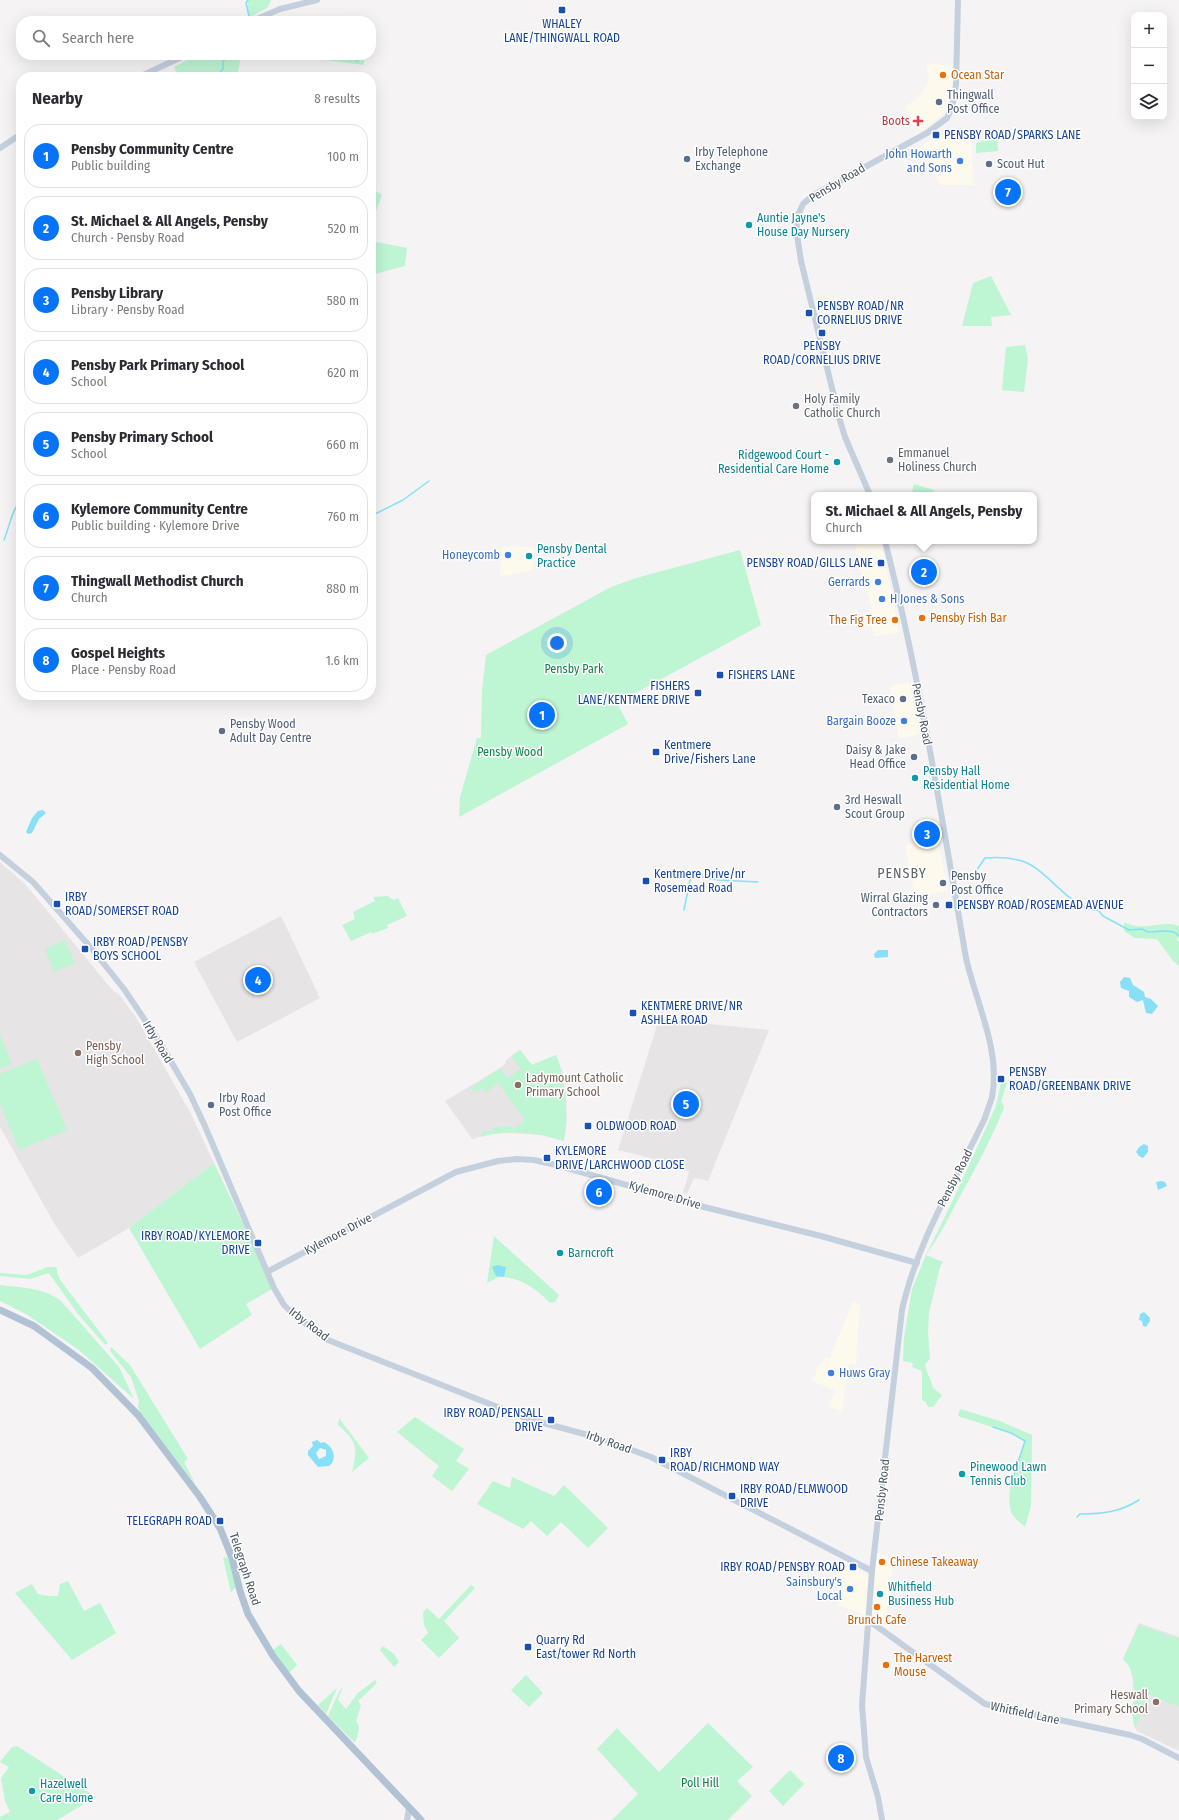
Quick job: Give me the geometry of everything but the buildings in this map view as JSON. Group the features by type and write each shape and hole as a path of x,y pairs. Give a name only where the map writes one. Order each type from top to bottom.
{"main road":[{"name":"Telegraph Road","path":"0,1310 34,1326 92,1368 138,1415 200,1497 220,1528 232,1558 240,1591 248,1614 273,1656 299,1692 421,1820"}],"street":[{"path":"264,16 280,9 317,0"},
{"name":"Pensby Road","path":"869,492 845,437 835,402 801,261 796,235 798,215 804,204 812,196 927,133 947,118 952,107 956,85 958,0"},
{"path":"150,72 176,60"},
{"path":"0,148 16,137"},
{"name":"Pensby Road","path":"882,1820 878,1797 864,1746 862,1705 872,1571 902,1310 907,1286 930,1229 985,1118 991,1099 993,1072 990,1044 967,964 901,607 885,544"},
{"name":"Irby Road","path":"0,855 33,882 92,949 124,989 159,1041 190,1094 204,1124 274,1288 284,1305 294,1315 328,1340 525,1418 599,1438 651,1457 872,1571"},
{"name":"Kylemore Drive","path":"267,1272 456,1172 478,1165 517,1159 534,1160 556,1165 704,1207 821,1236 917,1263"},
{"name":"Whitfield Lane","path":"868,1620 985,1704 1130,1734 1179,1758"},
{"path":"407,1820 409,1808"}],"shaded area":[{"path":"926,65 954,65 952,98 943,114 923,130 919,130 905,107 921,95 929,79"},
{"path":"952,133 960,139 972,143 973,185 941,185 920,152 923,144 942,135"},
{"path":"855,544 882,544 899,632 874,637 870,620 874,618"},
{"path":"512,546 535,548 532,570 500,577 502,547"},
{"path":"909,682 920,734 899,739 889,686"},
{"path":"937,838 948,891 915,897 905,845"},
{"name":"Pensby High School","path":"0,862 26,885 114,992 118,993 137,1019 191,1114 214,1163 129,1228 78,1258 54,1223 0,1127"},
{"path":"281,916 320,998 237,1042 194,962"},
{"path":"659,1019 769,1030 708,1181 694,1178 687,1194 683,1193 689,1172 682,1166 618,1150"},
{"name":"Ladymount Catholic Primary School","path":"520,1050 532,1065 556,1055 563,1073 566,1098 567,1120 564,1141 542,1135 508,1133 489,1134 472,1139 445,1101 500,1068 505,1064 506,1060"},
{"path":"853,1302 860,1304 856,1364 849,1364 842,1411 829,1407 835,1390 811,1381 813,1376 816,1376 816,1368 826,1358 829,1359"},
{"path":"877,1553 894,1558 886,1615 894,1621 889,1630 873,1618 838,1605 843,1585 835,1581 843,1562 874,1579"},
{"name":"Heswall Primary School","path":"1139,1623 1179,1637 1179,1751 1137,1731 1134,1725 1133,1679 1129,1665 1123,1659"}],"green space":[{"path":"248,0 271,0 268,7 252,16 248,16 247,11"},
{"path":"187,60 240,60 238,72 176,72 174,67"},
{"path":"325,60 364,60 364,65"},
{"path":"997,137 998,151 976,153 976,143"},
{"path":"376,191 382,195 376,211"},
{"path":"376,242 407,248 405,266 376,274"},
{"path":"991,276 1011,315 991,317 992,326 962,326 973,283"},
{"path":"1025,345 1028,359 1024,392 1002,390 1006,347"},
{"path":"914,484 934,490 934,492 912,492"},
{"name":"Pensby Park","path":"740,550 761,625 617,703 628,724 459,817 460,797 477,738 481,738 482,691 486,655 611,587 636,578"},
{"path":"388,896 393,900 398,898 407,916 387,925 388,928 372,934 371,932 351,941 342,925 355,919 353,912 375,901 373,897"},
{"path":"1124,922 1138,926 1172,924 1179,926 1179,937 1176,940 1179,941 1179,966 1173,961 1157,939 1135,938 1124,931"},
{"path":"65,940 75,963 54,972 45,949"},
{"path":"0,1035 12,1064 0,1069"},
{"name":"Ladymount Catholic Primary School","path":"520,1050 532,1065 556,1055 560,1066 566,1098 564,1141 533,1134 512,1132 491,1134 481,1137 484,1130 492,1131 494,1128 511,1126 513,1129 525,1120 498,1083 485,1093 482,1088 474,1093 471,1088 500,1068 508,1078 521,1069 511,1056"},
{"path":"37,1059 67,1130 19,1150 0,1104 0,1074"},
{"path":"1002,1078 1007,1082 1001,1102 1004,1108 969,1181 926,1255 996,1106"},
{"path":"214,1163 274,1288 246,1304 252,1315 200,1349 129,1228"},
{"path":"494,1236 559,1295 555,1302 550,1303 529,1286 511,1278 500,1277 487,1283"},
{"path":"926,1255 943,1262 940,1267 929,1313 928,1333 930,1359 925,1364 933,1388 942,1395 933,1407 928,1407 926,1402 922,1400 922,1371 912,1367 913,1363 903,1361 904,1338 912,1289"},
{"path":"48,1267 57,1268 57,1273 61,1281 108,1343 105,1345 78,1314 49,1273 30,1279 0,1276 0,1273 27,1275"},
{"path":"0,1285 40,1291 54,1296 61,1301 119,1367 134,1399 79,1350 26,1314 0,1301"},
{"path":"111,1347 130,1365 188,1459 184,1462 196,1485 140,1413 138,1407 139,1401 131,1377 110,1351"},
{"path":"960,1409 1000,1421 1032,1435 1031,1506 1025,1527 1012,1514 1009,1496 1013,1477 1025,1441 1011,1433 958,1416"},
{"path":"415,1417 464,1449 456,1461 469,1469 452,1491 432,1476 439,1466 397,1432"},
{"path":"339,1418 369,1458 352,1472 355,1456 354,1445 349,1436 338,1425"},
{"path":"512,1477 554,1496 564,1485 608,1528 588,1548 561,1522 547,1536 531,1521 523,1529 477,1504 493,1481 510,1488"},
{"path":"228,1557 237,1586 231,1592 223,1558"},
{"path":"68,1581 84,1611 100,1603 116,1633 72,1660 15,1593 32,1584 38,1594 58,1596 60,1584"},
{"path":"471,1585 475,1588 444,1621 459,1638 439,1658 421,1640 428,1633 424,1625 423,1612 427,1608 439,1619"},
{"name":"Heswall Primary School","path":"1139,1625 1179,1639 1179,1707 1149,1694 1135,1728 1133,1719 1134,1692 1132,1675 1129,1667 1123,1659"},
{"path":"281,1644 297,1665 289,1673 273,1650"},
{"path":"383,1646 394,1654 399,1662 394,1667 380,1650"},
{"path":"526,1675 543,1693 529,1707 511,1690"},
{"path":"375,1680 377,1683 358,1701 361,1705 356,1721 359,1729 355,1743 328,1716 343,1686 338,1700 346,1709 358,1693"},
{"path":"337,1688 326,1714 318,1705"},
{"name":"Poll Hill","path":"708,1723 753,1767 737,1781 752,1796 728,1820 612,1820 638,1794 597,1749 617,1728 659,1772"},
{"path":"17,1746 96,1797 57,1820 0,1820 0,1817 10,1812 5,1801 1,1778 9,1767 0,1762 12,1747"},
{"path":"790,1770 804,1784 783,1806 769,1791"}],"water":[{"path":"43,810 46,813 39,819 32,833 28,834 26,832 32,818 38,811"},
{"path":"878,950 888,950 888,957 875,958 874,954"},
{"path":"1124,977 1130,978 1133,985 1144,992 1145,997 1151,999 1158,1006 1152,1014 1146,1013 1143,1000 1137,1002 1129,997 1129,991 1121,988 1120,982"},
{"path":"1144,1144 1148,1146 1148,1152 1143,1158 1136,1152 1139,1147"},
{"path":"1156,1182 1165,1182 1167,1186 1158,1190"},
{"path":"498,1265 506,1267 504,1277 496,1276 492,1267"},
{"path":"1144,1312 1150,1318 1150,1321 1146,1327 1143,1326 1142,1321 1139,1320 1140,1314"},
{"path":"317,1440 321,1443 324,1442 332,1449 334,1457 329,1466 318,1467 308,1455 308,1451 313,1446 312,1442","holes":["320,1448 326,1450 326,1456 319,1459 316,1453"]}],"waterway":[{"path":"248,0 246,3 249,16"},
{"path":"221,72 223,69 224,60"},
{"path":"376,514 403,500 429,481"},
{"path":"4,540 16,508"},
{"path":"976,871 985,858 994,857 1022,861 1041,872 1079,905 1089,909 1098,910 1103,916 1129,930 1142,929 1148,932 1166,931 1174,932 1179,936"},
{"path":"684,910 691,875 718,880 758,882"},
{"path":"993,1427 1011,1433 1025,1441 1013,1478"},
{"path":"1077,1517 1080,1514 1096,1514 1118,1510 1139,1500"}],"place":[{"name":"WHALEY LANE/THINGWALL ROAD","path":"562,10"},
{"name":"Ocean Star","path":"943,75"},
{"name":"Thingwall Post Office","path":"939,102"},
{"name":"Boots","path":"918,121"},
{"name":"PENSBY ROAD/SPARKS LANE","path":"936,135"},
{"name":"Irby Telephone Exchange","path":"687,159"},
{"name":"John Howarth and Sons","path":"960,161"},
{"name":"Scout Hut","path":"989,164"},
{"name":"Thingwall Methodist Church","path":"1008,192"},
{"name":"Auntie Jayne's House Day Nursery","path":"749,225"},
{"name":"PENSBY ROAD/NR CORNELIUS DRIVE","path":"809,313"},
{"name":"PENSBY ROAD/CORNELIUS DRIVE","path":"822,333"},
{"name":"Holy Family Catholic Church","path":"796,406"},
{"name":"Emmanuel Holiness Church","path":"890,460"},
{"name":"Ridgewood Court - Residential Care Home","path":"837,462"},
{"name":"Honeycomb","path":"508,555"},
{"name":"Pensby Dental Practice","path":"529,556"},
{"name":"PENSBY ROAD/GILLS LANE","path":"881,563"},
{"name":"St. Michael & All Angels, Pensby","path":"924,572"},
{"name":"Gerrards","path":"878,582"},
{"name":"H Jones & Sons","path":"882,599"},
{"name":"Pensby Fish Bar","path":"922,618"},
{"name":"The Fig Tree","path":"895,620"},
{"name":"FISHERS LANE","path":"720,675"},
{"name":"FISHERS LANE/KENTMERE DRIVE","path":"698,693"},
{"name":"Texaco","path":"903,699"},
{"name":"Pensby Community Centre","path":"542,715"},
{"name":"Bargain Booze","path":"904,721"},
{"name":"Pensby Wood Adult Day Centre","path":"222,731"},
{"name":"Kentmere Drive/Fishers Lane","path":"656,752"},
{"name":"Daisy & Jake Head Office","path":"914,757"},
{"name":"Pensby Hall Residential Home","path":"915,778"},
{"name":"3rd Heswall Scout Group","path":"837,807"},
{"name":"Pensby Library","path":"927,834"},
{"name":"Kentmere Drive/nr Rosemead Road","path":"646,881"},
{"name":"Pensby Post Office","path":"943,883"},
{"name":"IRBY ROAD/SOMERSET ROAD","path":"57,904"},
{"name":"Wirral Glazing Contractors","path":"936,905"},
{"name":"PENSBY ROAD/ROSEMEAD AVENUE","path":"949,905"},
{"name":"IRBY ROAD/PENSBY BOYS SCHOOL","path":"85,949"},
{"name":"Pensby Park Primary School","path":"258,980"},
{"name":"KENTMERE DRIVE/NR ASHLEA ROAD","path":"633,1013"},
{"name":"Pensby High School","path":"78,1053"},
{"name":"PENSBY ROAD/GREENBANK DRIVE","path":"1001,1079"},
{"name":"Ladymount Catholic Primary School","path":"518,1085"},
{"name":"Pensby Primary School","path":"686,1104"},
{"name":"Irby Road Post Office","path":"211,1105"},
{"name":"OLDWOOD ROAD","path":"588,1126"},
{"name":"KYLEMORE DRIVE/LARCHWOOD CLOSE","path":"547,1158"},
{"name":"Kylemore Community Centre","path":"599,1192"},
{"name":"IRBY ROAD/KYLEMORE DRIVE","path":"258,1243"},
{"name":"Barncroft","path":"560,1253"},
{"name":"Huws Gray","path":"831,1373"},
{"name":"IRBY ROAD/PENSALL DRIVE","path":"551,1420"},
{"name":"IRBY ROAD/RICHMOND WAY","path":"662,1460"},
{"name":"Pinewood Lawn Tennis Club","path":"962,1474"},
{"name":"IRBY ROAD/ELMWOOD DRIVE","path":"732,1496"},
{"name":"TELEGRAPH ROAD","path":"220,1521"},
{"name":"Chinese Takeaway","path":"882,1562"},
{"name":"IRBY ROAD/PENSBY ROAD","path":"853,1567"},
{"name":"Sainsbury's Local","path":"850,1589"},
{"name":"Whitfield Business Hub","path":"880,1594"},
{"name":"Brunch Cafe","path":"877,1607"},
{"name":"Quarry Rd East/tower Rd North","path":"528,1647"},
{"name":"The Harvest Mouse","path":"886,1665"},
{"name":"Heswall Primary School","path":"1156,1702"},
{"name":"Gospel Heights","path":"841,1758"},
{"name":"Hazelwell Care Home","path":"32,1791"}],"district":[{"name":"PENSBY","path":"902,873"}],"park label":[{"name":"Pensby Wood","path":"510,752"}]}
